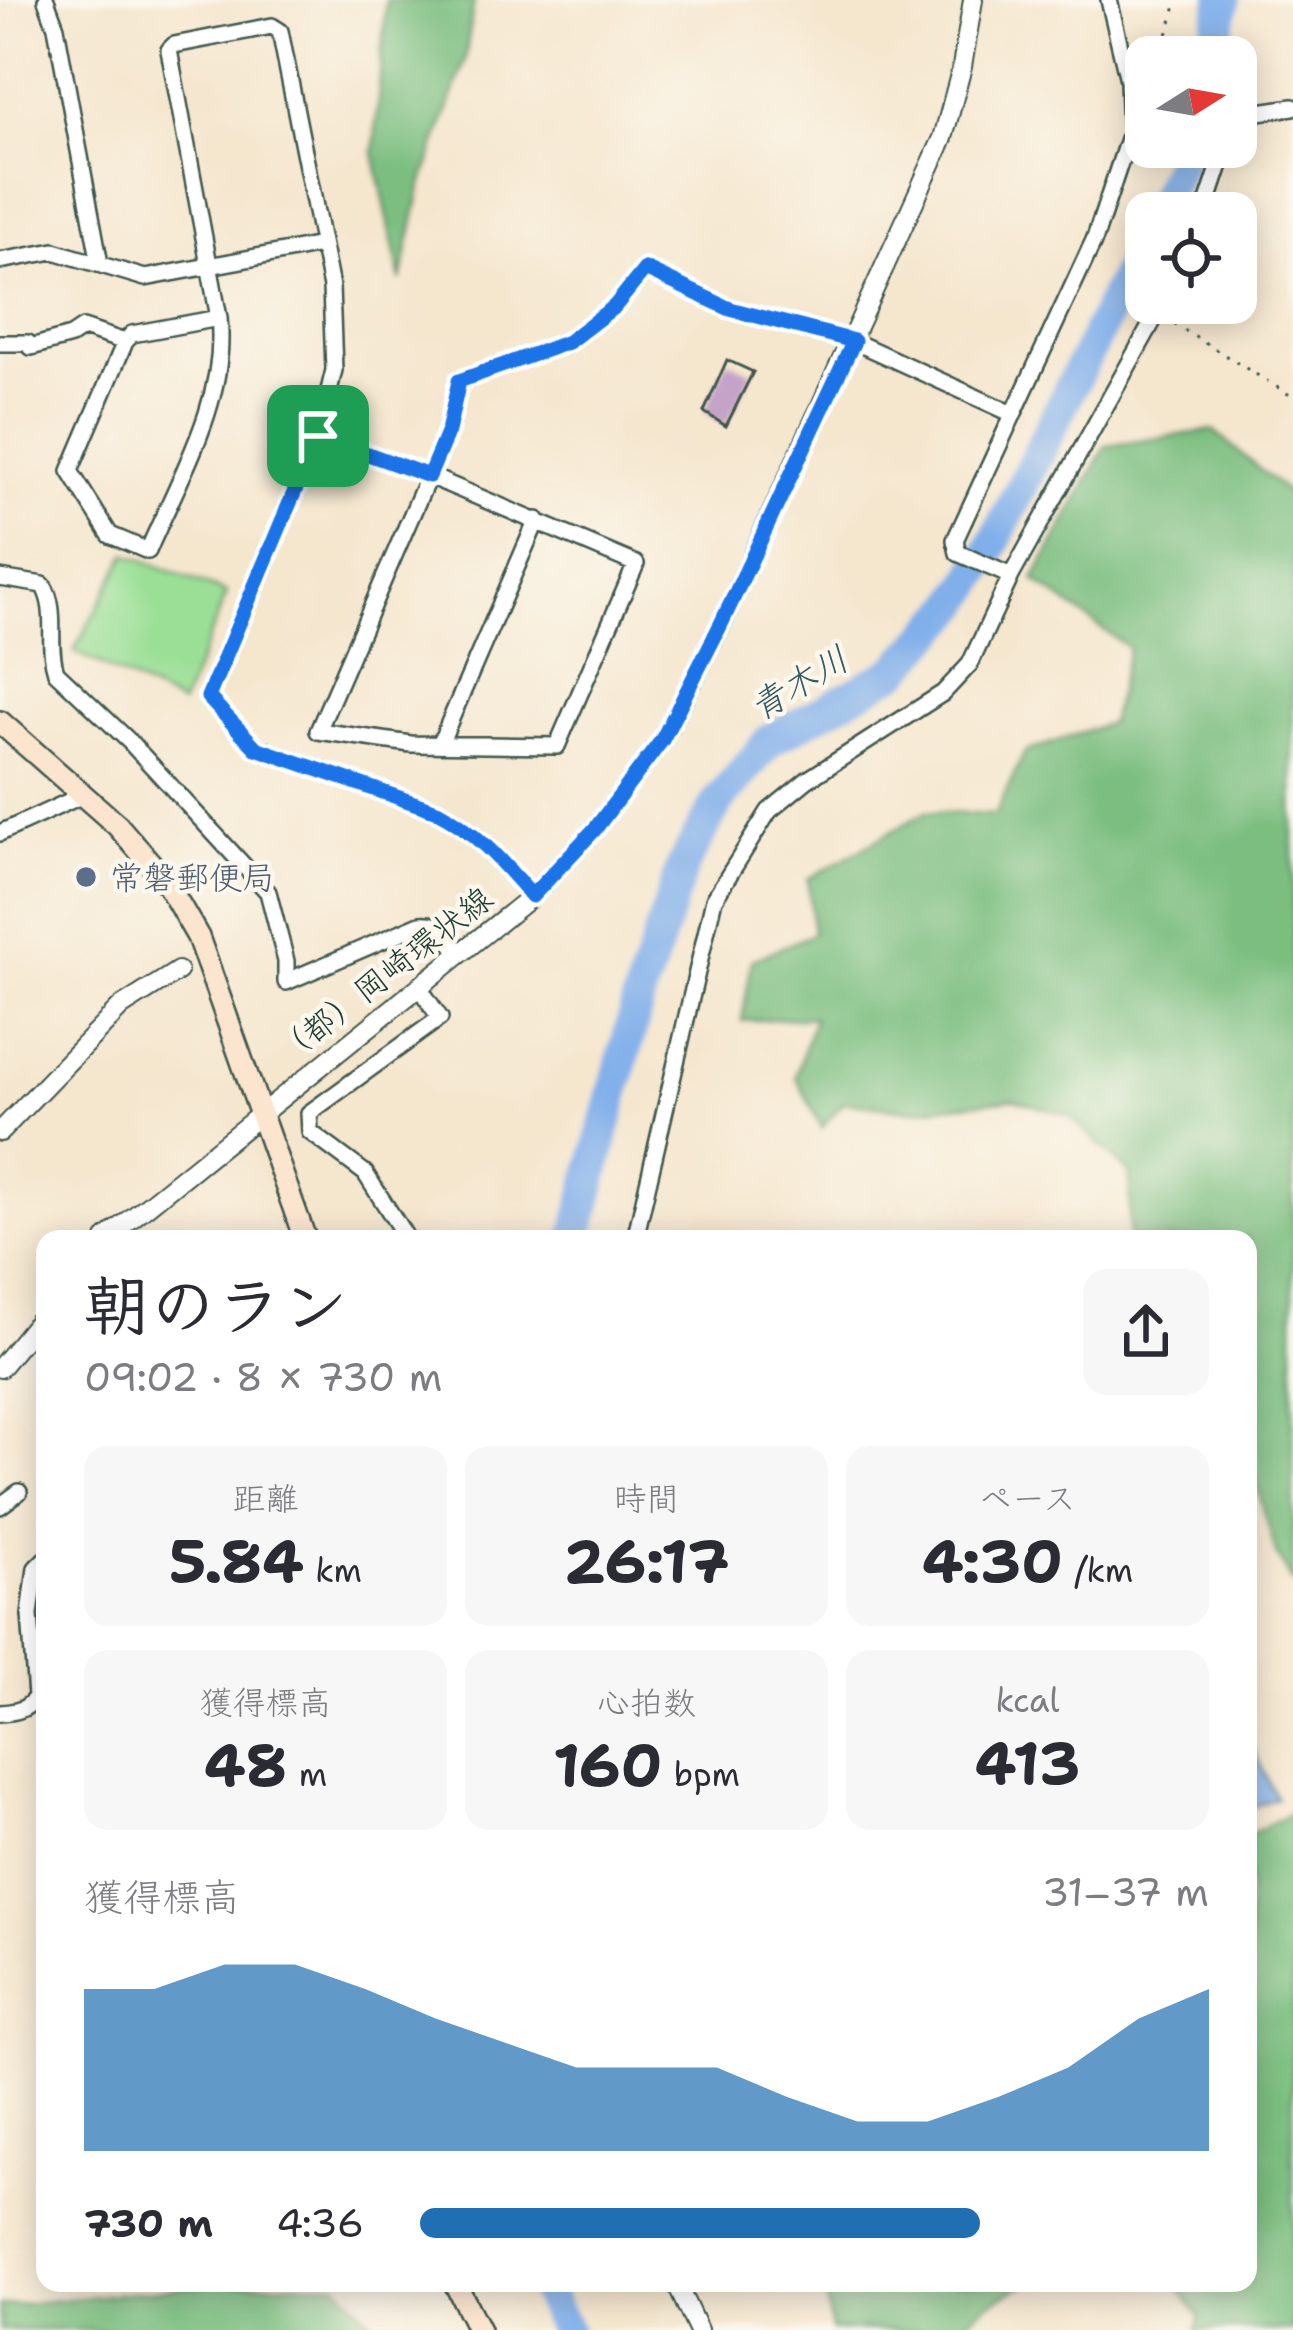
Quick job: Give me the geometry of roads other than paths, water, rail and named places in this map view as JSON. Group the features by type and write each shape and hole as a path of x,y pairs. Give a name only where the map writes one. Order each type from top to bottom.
{"main road":[{"path":"0,722 117,825 165,880 198,937 302,1230"},
{"path":"460,2292 479,2330"}],"street":[{"path":"46,0 56,27 100,264"},
{"name":"（都）岡崎環状線","path":"117,1230 532,896 595,829 662,740 854,341 943,139 973,0"},
{"path":"1008,574 958,553 955,540 1095,238 1130,133 1128,80 1109,0"},
{"path":"219,318 132,334 125,343 70,471 110,535 148,550 213,398 222,344 219,318 169,50 174,45 272,26 280,31 331,287 334,370 318,436 208,697 256,748 437,811 460,824 486,843 532,896"},
{"path":"1257,112 1292,109"},
{"path":"0,261 54,251 145,278 321,245"},
{"path":"318,436 429,476 636,564 556,746 411,744 318,730 429,476 448,431 459,381 568,342 615,306 645,269 730,309 854,341 1013,414"},
{"path":"637,1230 714,899 769,811 808,780 943,693 970,664 1008,574 1151,324"},
{"path":"0,343 31,347 82,328 125,343"},
{"path":"440,744 537,520"},
{"path":"0,578 43,585 51,599 56,672 129,741 268,892 286,961 286,982 420,924 442,928 460,955"},
{"path":"0,833 83,795"},
{"path":"0,1132 121,1007 178,970"},
{"path":"401,1230 365,1173 310,1132 309,1113 440,1018 418,987"},
{"path":"1,1366 36,1324"},
{"path":"0,1506 19,1492"},
{"path":"36,1568 30,1615 36,1697"},
{"path":"0,1712 36,1706"},
{"path":"680,2292 698,2330"}],"water":[{"path":"1257,1758 1276,1798 1257,1805"}],"waterway":[{"name":"青木川","path":"1216,36 1224,0"},
{"name":"青木川","path":"1166,192 1176,168"},
{"name":"青木川","path":"578,1230 640,993 683,865 718,802 770,740 897,670 958,604 989,553 1125,277"},
{"name":"青木川","path":"546,2292 565,2330"}],"place":[{"name":"常磐郵便局","path":"86,877"}]}
